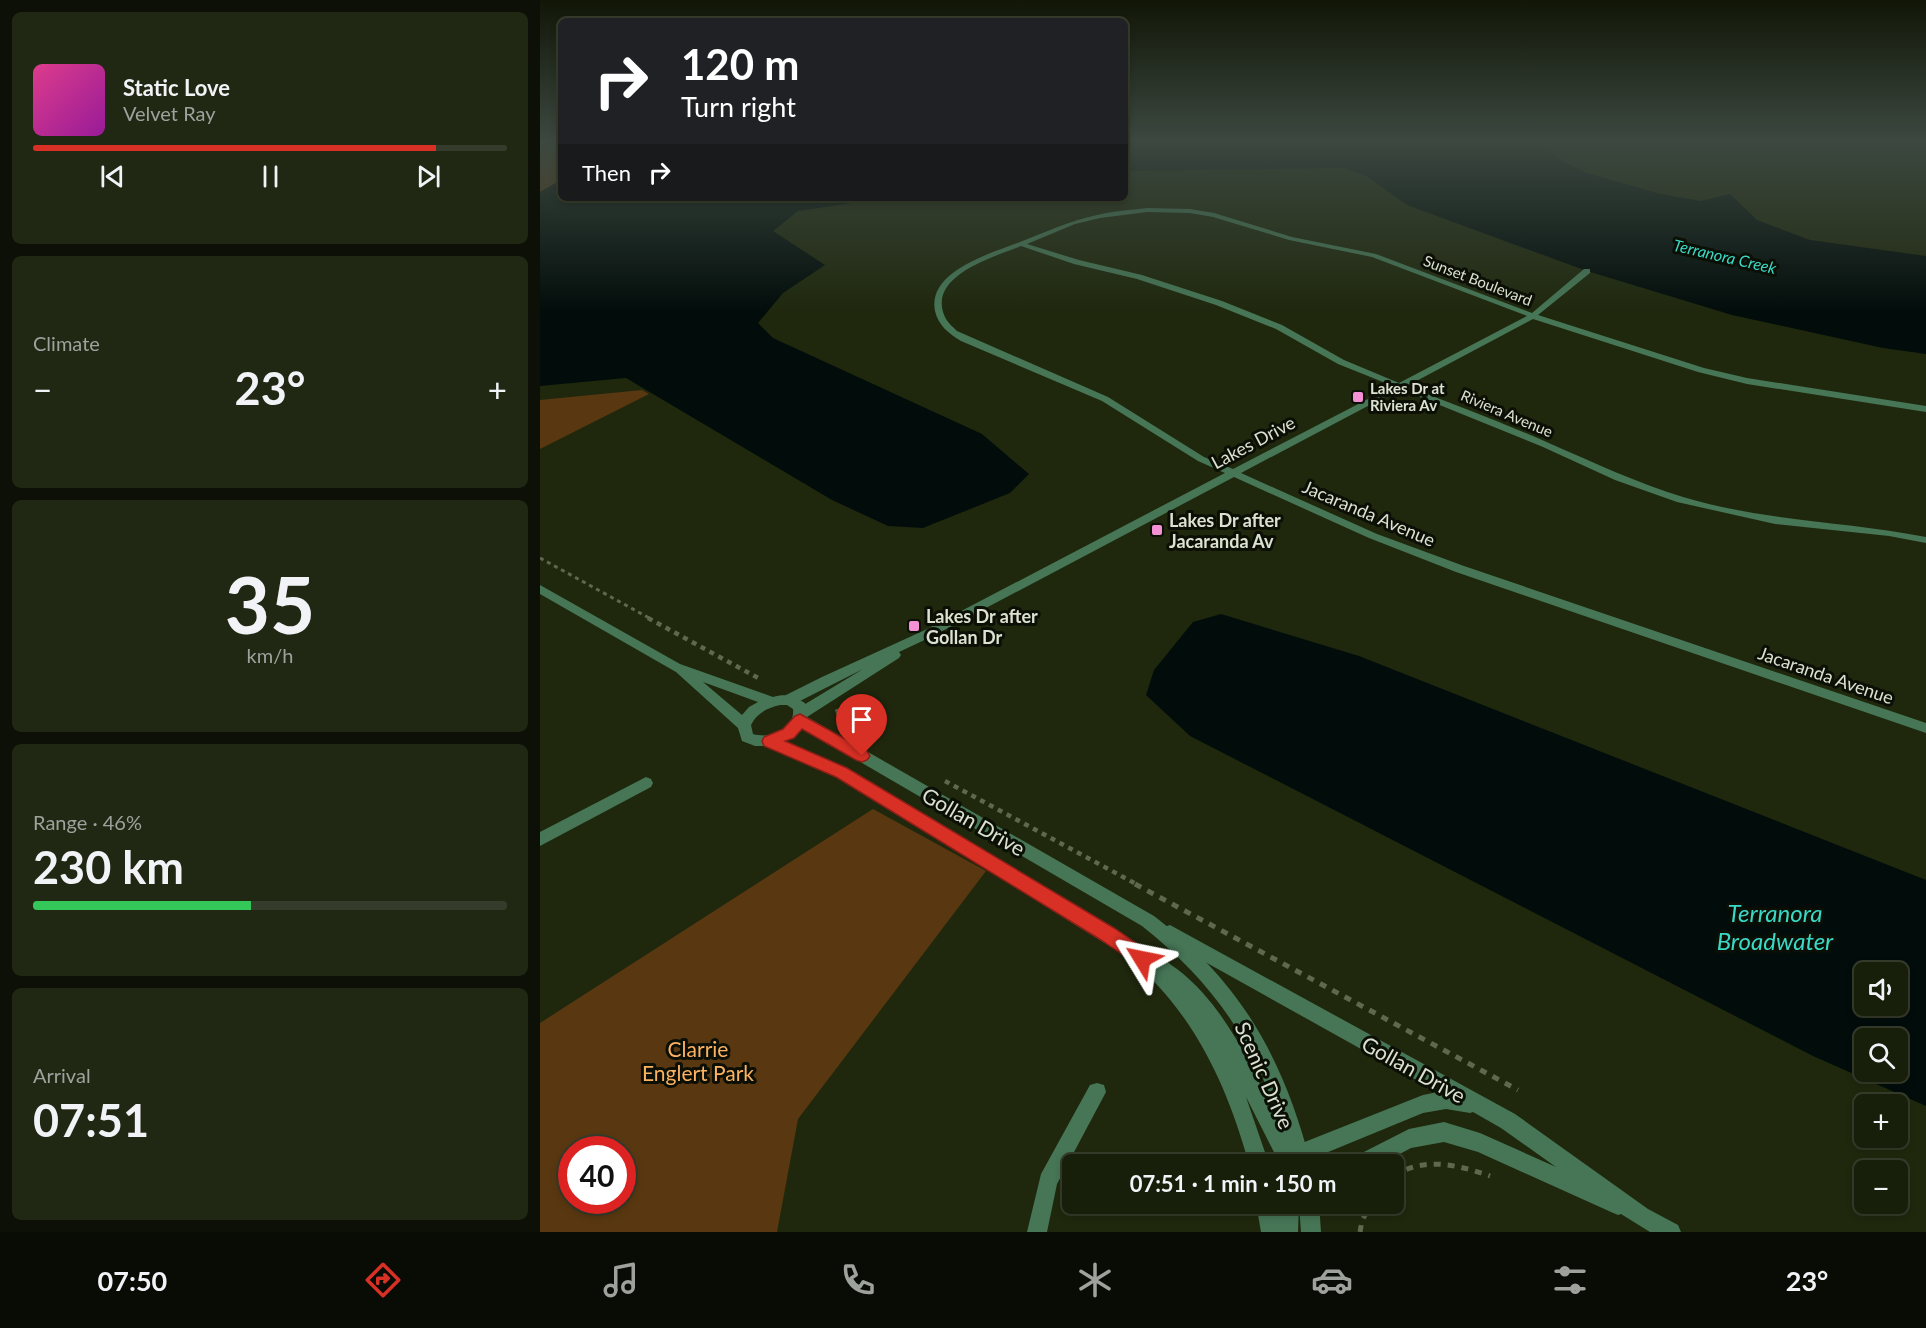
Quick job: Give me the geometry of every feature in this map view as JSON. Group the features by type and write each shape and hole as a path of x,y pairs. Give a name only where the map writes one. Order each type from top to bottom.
{"street":[{"name":"Sunset Boulevard","path":"1021,244 1073,223 1112,213 1162,210 1202,212 1291,239 1374,255 1533,316 1727,377 1926,409"},
{"name":"Riviera Avenue","path":"1021,244 1077,262 1139,277 1219,303 1279,327 1341,362 1619,478 1681,500 1775,521 1889,533 1926,540"},
{"name":"Jacaranda Avenue","path":"1021,244 969,265 947,281 938,301 939,314 946,325 973,343 1105,399 1201,459 1416,553 1926,728"},
{"name":"Lakes Drive","path":"789,700 929,633 1403,386 1533,316 1587,271"},
{"path":"540,589 676,667 770,701 796,702 801,717 788,734 770,741 753,740 744,731 744,725 753,711 770,701"},
{"name":"Lakes Drive","path":"801,717 929,633"},
{"path":"676,667 720,707 744,725"},
{"name":"Gollan Drive","path":"801,717 1148,921 1482,1107 1534,1138 1641,1216 1671,1232"},
{"name":"Gollan Drive","path":"770,741 842,772 1119,943 1142,959 1159,975 1192,1014"},
{"path":"540,839 646,783"},
{"name":"Gollan Drive","path":"1148,921 1187,952 1221,989"},
{"path":"1119,943 1173,976 1191,990 1213,1016 1236,1055 1268,1126 1290,1154"},
{"name":"Scenic Drive","path":"1221,989 1236,1009 1264,1060 1285,1109 1295,1154"},
{"name":"Scenic Drive","path":"1192,1014 1211,1042 1235,1092 1256,1154"},
{"path":"1037,1232 1048,1181 1097,1092"},
{"path":"1312,1154 1423,1104 1446,1100 1482,1107"},
{"path":"1380,1154 1409,1139 1434,1132 1454,1134 1641,1216"},
{"path":"1268,1214 1270,1232"},
{"path":"1288,1232 1289,1214"},
{"path":"1310,1214 1311,1232"}],"path":[{"path":"540,558 765,681"},
{"path":"834,708 838,710 839,722 844,726"},
{"path":"939,777 1518,1090"},
{"path":"1404,1171 1414,1166 1442,1163 1468,1168 1490,1176"},
{"path":"1360,1232 1366,1214"}],"green space":[{"path":"642,390 649,394 540,449 540,400"},
{"name":"Clarrie Englert Park","path":"873,809 986,871 798,1119 777,1232 540,1232 540,1023"}],"water":[{"path":"540,197 558,197 558,201 866,201 798,211 773,231 825,265 783,293 758,323 773,338 982,434 1029,474 1010,493 923,528 888,526 832,500 626,378 540,386"},
{"name":"Terranora Creek","path":"1396,197 1681,197 1701,201 1716,197 1734,197 1757,220 1810,240 1926,256 1926,354 1883,348 1732,315 1587,271 1407,205"},
{"name":"Terranora Broadwater","path":"1221,614 1359,656 1926,880 1926,1106 1908,1098 1908,1094 1899,1094 1872,1082 1908,1082 1908,1028 1854,1028 1854,1074 1813,1056 1190,736 1146,695 1154,670 1193,622"}],"place":[{"name":"Lakes Dr at Riviera Av","path":"1358,397"},
{"name":"Lakes Dr after Jacaranda Av","path":"1157,530"},
{"name":"Lakes Dr after Gollan Dr","path":"914,626"}],"route":[{"path":"862,756 800,720 788,734 770,741 842,772 1107,934 1142,959"}]}
